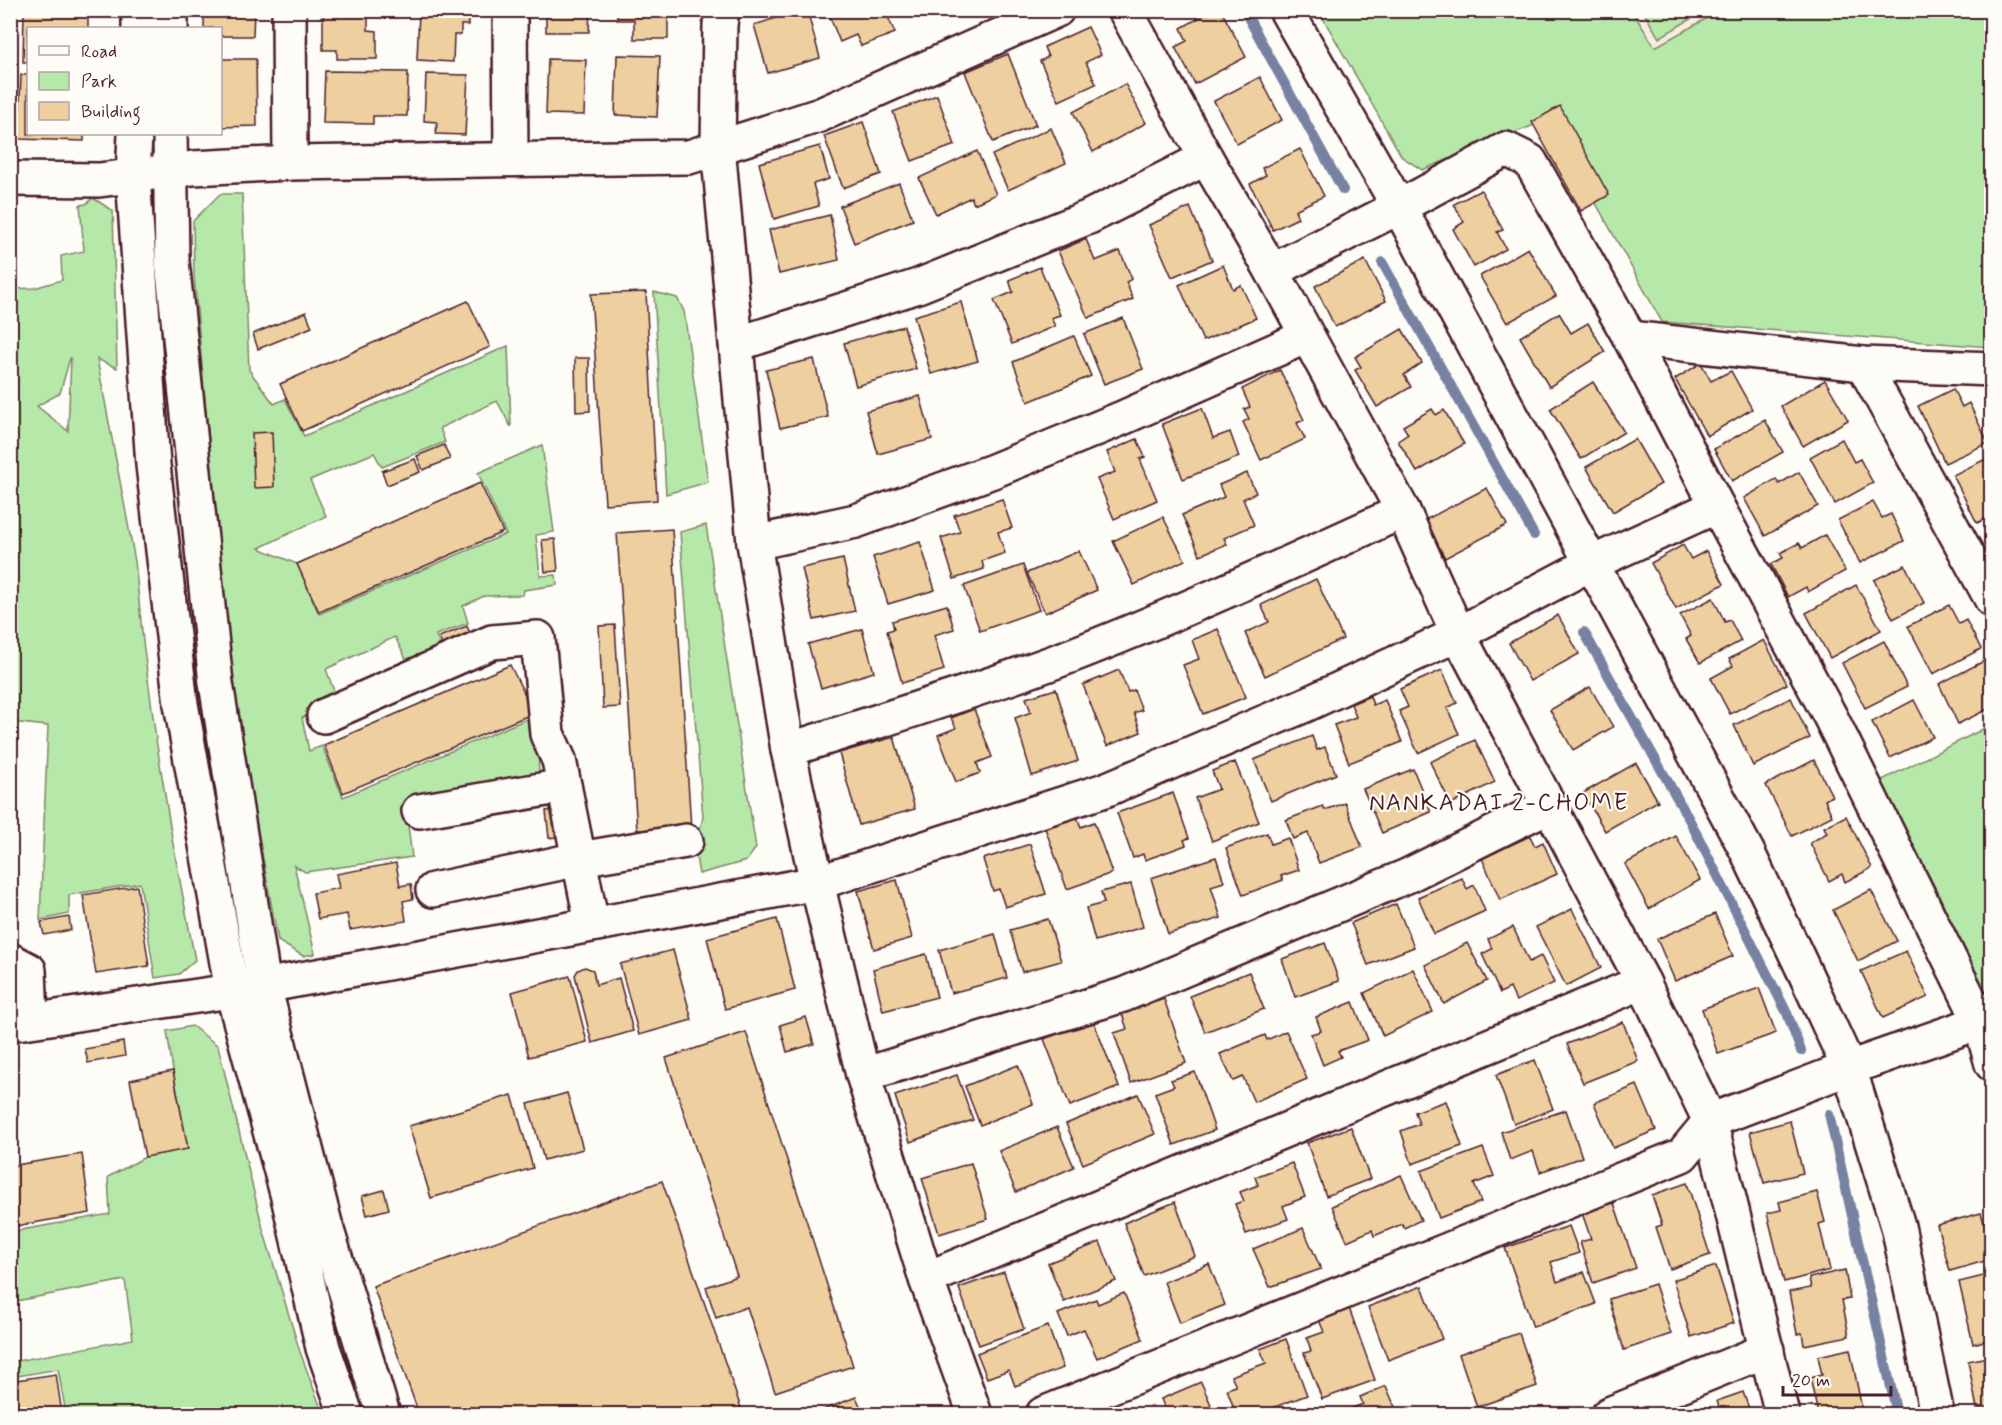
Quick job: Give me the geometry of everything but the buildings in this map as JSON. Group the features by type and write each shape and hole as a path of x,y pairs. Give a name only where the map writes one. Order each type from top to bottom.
{"street":[{"path":"139,10 139,27"},
{"path":"171,10 171,27"},
{"path":"289,10 290,163"},
{"path":"510,10 511,158"},
{"path":"722,10 718,146 754,543 788,750 863,1075 926,1279 975,1414"},
{"path":"10,179 99,180 169,171 290,163 689,157 820,115 1058,10"},
{"path":"1125,10 1403,511 1458,634 1643,982 1710,1121 1782,1414"},
{"path":"1286,10 1399,207 1747,851 1849,1068 1898,1226 1937,1414"},
{"path":"135,135 133,176 153,465 181,704 248,988 288,1197 323,1348 346,1414"},
{"path":"170,135 172,261 248,988 326,1227 383,1414"},
{"path":"1272,272 1506,149 1530,161 1630,338 1831,718 1986,1020 1992,1064"},
{"path":"737,344 918,286 1089,217 1206,159"},
{"path":"754,543 856,521 993,471 1120,419 1307,336"},
{"path":"1630,338 1863,364 1992,369"},
{"path":"1863,364 1992,600"},
{"path":"10,960 29,970 21,1022 248,988 817,882 1105,790 1305,705 1458,634 1590,564 1717,506"},
{"path":"788,750 906,713 1064,658 1221,593 1403,511"},
{"path":"324,716 492,642 538,638 547,734 560,760 592,924"},
{"path":"420,811 564,786"},
{"path":"863,1075 1123,995 1407,876 1550,805"},
{"path":"433,890 579,859 686,841"},
{"path":"926,1279 1643,982"},
{"path":"1043,1414 1682,1155 1710,1121 1849,1068 1986,1020"},
{"path":"1609,1414 1767,1350"}],"shaded area":[{"path":"1632,11 1720,11 1654,48"}],"green space":[{"path":"1319,11 1632,11 1655,47 1720,11 1991,11 1991,347 1662,322 1549,119 1422,170 1402,157"},
{"path":"1643,11 1704,11 1659,38"},
{"path":"220,194 242,194 249,370 274,404 285,399 304,436 508,346 511,427 497,401 440,428 445,442 382,467 374,453 310,480 326,516 259,548 297,564 319,614 506,534 478,473 542,445 554,532 536,535 540,576 556,575 557,585 524,590 523,595 484,596 463,606 468,623 436,635 444,658 410,672 395,637 326,669 338,702 302,718 309,751 322,746 343,797 536,715 539,773 405,802 412,857 305,872 294,865 315,954 303,956 278,941 240,733 222,590 194,276 193,221"},
{"path":"93,198 113,211 117,368 97,359 135,561 156,739 195,960 179,974 155,978 140,883 69,895 69,914 40,920 48,726 11,722 11,289 34,288 62,280 61,256 84,251 80,205 86,204","holes":["71,358 68,431 37,406 60,393"]},
{"path":"654,292 677,298 684,311 708,482 666,494"},
{"path":"706,525 756,848 746,861 699,874 695,851 703,817 680,532"},
{"path":"1991,725 1990,993 1972,988 1942,901 1880,781"},
{"path":"192,1026 218,1046 263,1229 300,1352 323,1414 66,1414 58,1369 11,1377 11,1362 133,1339 125,1280 11,1302 11,1232 110,1214 108,1177 145,1157 188,1149 167,1031"}],"waterway":[{"path":"1244,10 1343,190"},
{"path":"1382,262 1534,535"},
{"path":"1584,632 1690,821 1787,1013 1801,1051"},
{"path":"1829,1114 1897,1414"}],"district":[{"name":"NANKADAI 2-CHOME","path":"1499,802"}]}
